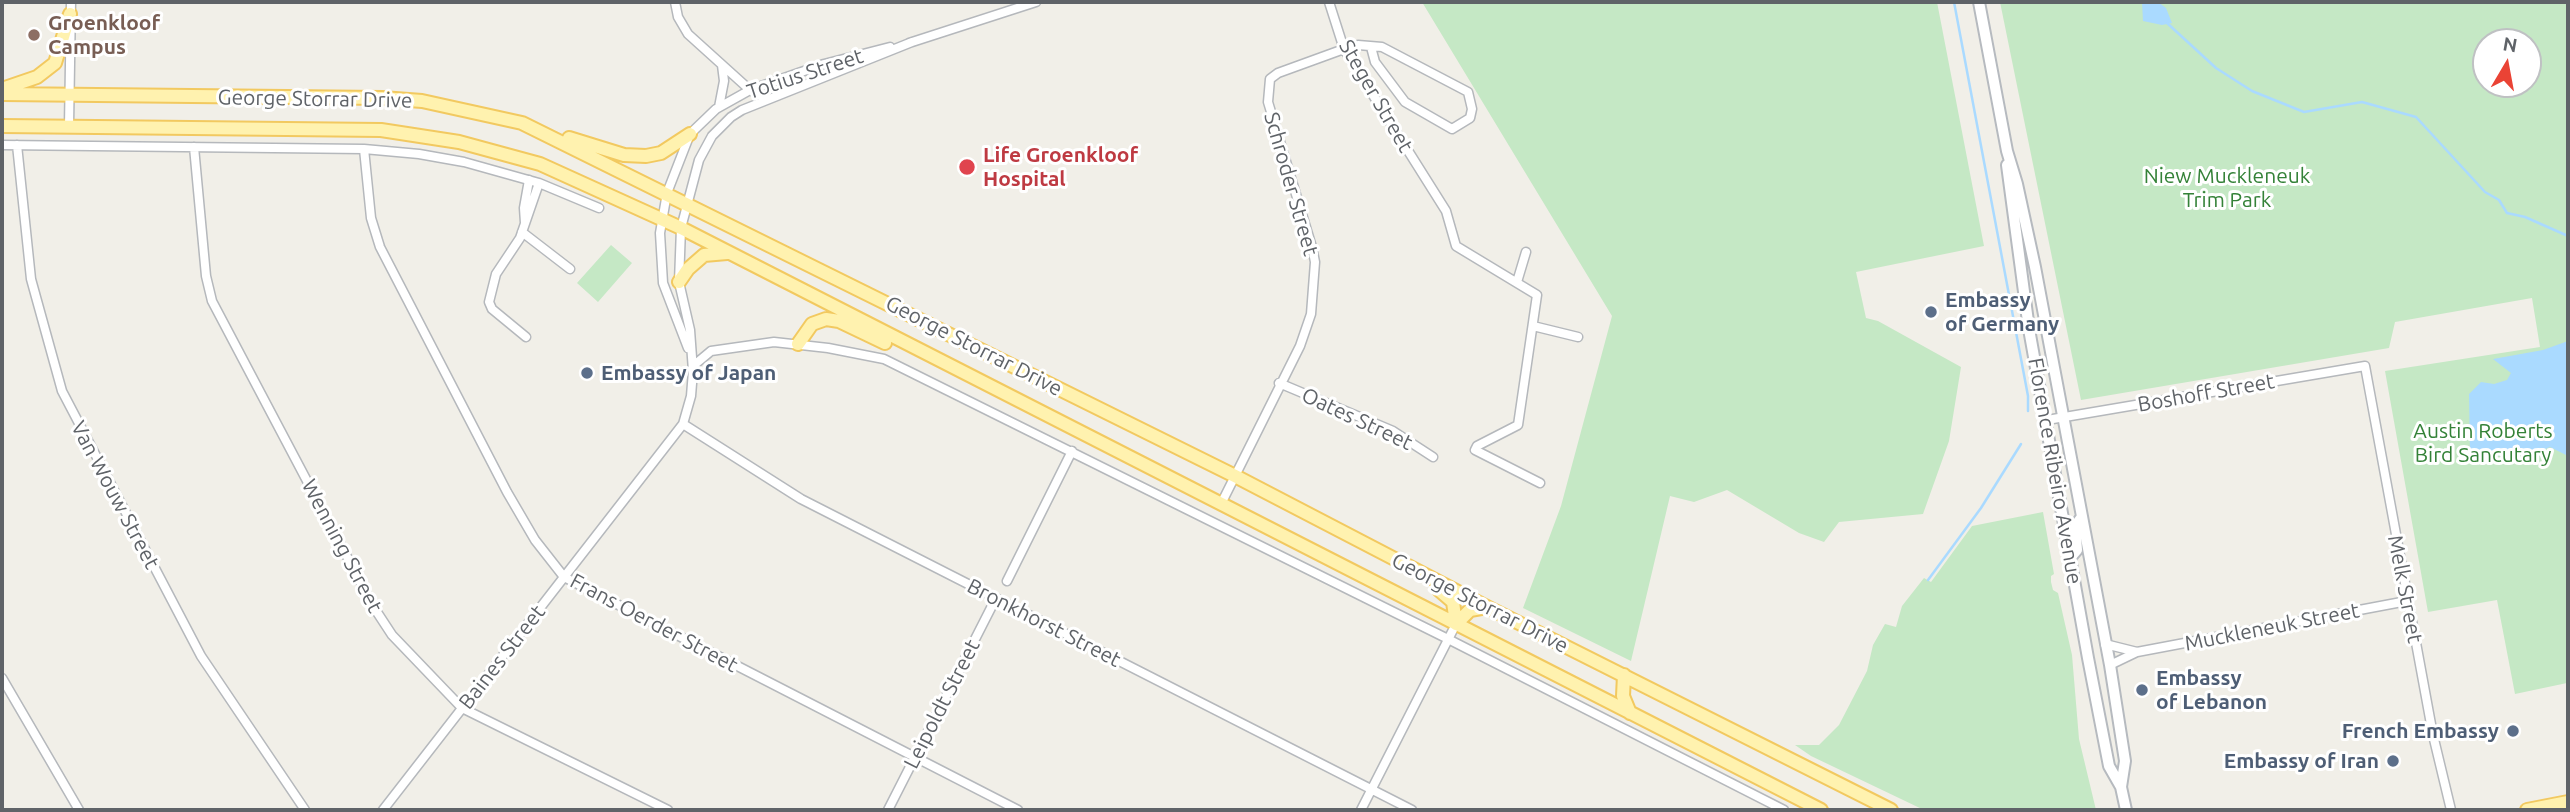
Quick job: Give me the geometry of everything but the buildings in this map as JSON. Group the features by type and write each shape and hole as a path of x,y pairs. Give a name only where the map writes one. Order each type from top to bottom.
{"main road":[{"name":"Florence Ribeiro Avenue","path":"1979,2 2007,151 2029,329 2070,558 2109,766 2121,787 2126,810"},
{"path":"2,92 49,69 61,48 71,8"},
{"name":"George Storrar Drive","path":"2,92 399,99 432,103 522,123 667,192 1235,476 1487,607 1891,810"},
{"path":"522,123 631,157 661,153 690,134"},
{"name":"George Storrar Drive","path":"2,126 348,129 411,134 469,144 540,164 660,217 1821,810"},
{"name":"Florence Ribeiro Avenue","path":"2007,151 2035,267 2110,665 2125,761 2121,787"},
{"path":"679,282 688,269 704,255 727,253"},
{"path":"798,344 812,324 826,319 839,321 885,343 906,345"},
{"path":"2070,558 2077,550 2075,526 2081,518"},
{"path":"1368,545 1384,563 1450,597 1457,624"},
{"path":"1457,624 1470,610 1487,607"},
{"path":"1594,695 1610,691 1624,676"},
{"path":"1624,676 1623,696 1630,713"},
{"path":"2527,810 2568,802"}],"street":[{"path":"675,2 684,29 750,90 767,100"},
{"name":"Totius Street","path":"660,217 677,160 690,134 719,107 750,90 824,64 912,42 1036,2"},
{"name":"Steger Street","path":"1329,2 1344,49 1449,217 1456,246 1517,282"},
{"path":"69,126 71,8"},
{"name":"Totius Street","path":"681,228 685,202 699,160 712,136 731,117 742,110 912,42"},
{"name":"Schroder Street","path":"1222,502 1309,326 1315,262 1268,102 1270,79 1278,73 1344,49 1371,47 1393,50 1468,92 1472,109 1470,118 1452,129 1405,102 1375,62 1371,47"},
{"path":"719,107 724,87 722,65"},
{"path":"742,110 750,90"},
{"path":"2,145 364,149 449,159 539,183 598,208"},
{"name":"Van Wouw Street","path":"17,145 29,271 62,391 201,656 305,810"},
{"name":"Wenning Street","path":"194,147 206,276 212,301 373,606 414,661 462,709 668,810"},
{"name":"Frans Oerder Street","path":"364,149 371,218 380,247 508,492 535,540 564,577 1018,810"},
{"path":"529,180 524,228 570,269"},
{"path":"526,337 492,309 489,302 496,274 524,228 539,183"},
{"name":"Baines Street","path":"660,217 663,283 692,361"},
{"name":"Baines Street","path":"383,810 683,424 691,396 692,361 690,330 679,282 681,228"},
{"path":"1526,252 1517,282 1537,295 1518,425 1477,446 1475,450 1540,483"},
{"path":"1533,326 1578,337"},
{"path":"692,361 713,351 764,342 798,344 884,359 1448,639 1784,810"},
{"name":"Boshoff Street","path":"2047,420 2365,366"},
{"name":"Melk Street","path":"2365,366 2407,601 2451,810"},
{"name":"Oates Street","path":"1279,383 1392,431 1433,457"},
{"name":"Bronkhorst Street","path":"683,424 801,499 1412,810"},
{"path":"1006,581 1072,451"},
{"name":"Leipoldt Street","path":"888,810 996,598"},
{"name":"Muckleneuk Street","path":"2110,665 2137,652 2407,601"},
{"path":"1361,810 1457,624"},
{"name":"Muckleneuk Street","path":"2105,644 2137,652"},
{"path":"2,678 79,810"}],"green space":[{"path":"1422,2 1937,2 1984,246 1856,272 1866,318 1878,321 1961,367 1949,441 1923,514 1839,522 1824,542 1799,533 1727,490 1694,502 1670,496 1631,661 1523,608 1561,506 1612,316"},
{"name":"Niew Muckleneuk Trim Park","path":"2000,2 2568,2 2568,686 2567,683 2515,694 2497,600 2428,612 2385,371 2540,347 2532,298 2395,322 2389,348 2081,400"},
{"path":"611,245 632,263 598,302 577,283"},
{"path":"2043,512 2054,574 2051,576 2051,582 2053,590 2058,593 2072,655 2079,739 2096,810 1924,810 1811,756 1795,745 1819,745 1839,725 1867,671 1873,645 1885,624 1896,627 1902,606 1924,578 1931,582 1972,526"}],"water":[{"path":"2142,2 2158,2 2166,8 2172,23 2162,25 2143,21"},
{"path":"2568,341 2568,456 2550,447 2525,458 2514,451 2483,460 2470,453 2469,394 2481,382 2494,384 2507,380 2511,373 2493,359 2543,350"}],"waterway":[{"path":"1954,2 2028,396 2028,411"},
{"path":"2167,23 2216,68 2252,91 2304,112 2362,102 2416,117 2485,192 2499,200 2507,213 2525,217 2568,236"},
{"path":"1928,580 1981,508 2021,444"}],"place":[{"name":"Groenkloof Campus","path":"34,35"},
{"name":"Life Groenkloof Hospital","path":"967,167"},
{"name":"Embassy of Germany","path":"1931,312"},
{"name":"Embassy of Japan","path":"587,373"},
{"name":"Embassy of Lebanon","path":"2142,690"},
{"name":"French Embassy","path":"2513,731"},
{"name":"Embassy of Iran","path":"2393,761"}],"park label":[{"name":"Austin Roberts Bird Sancutary","path":"2483,443"}]}
